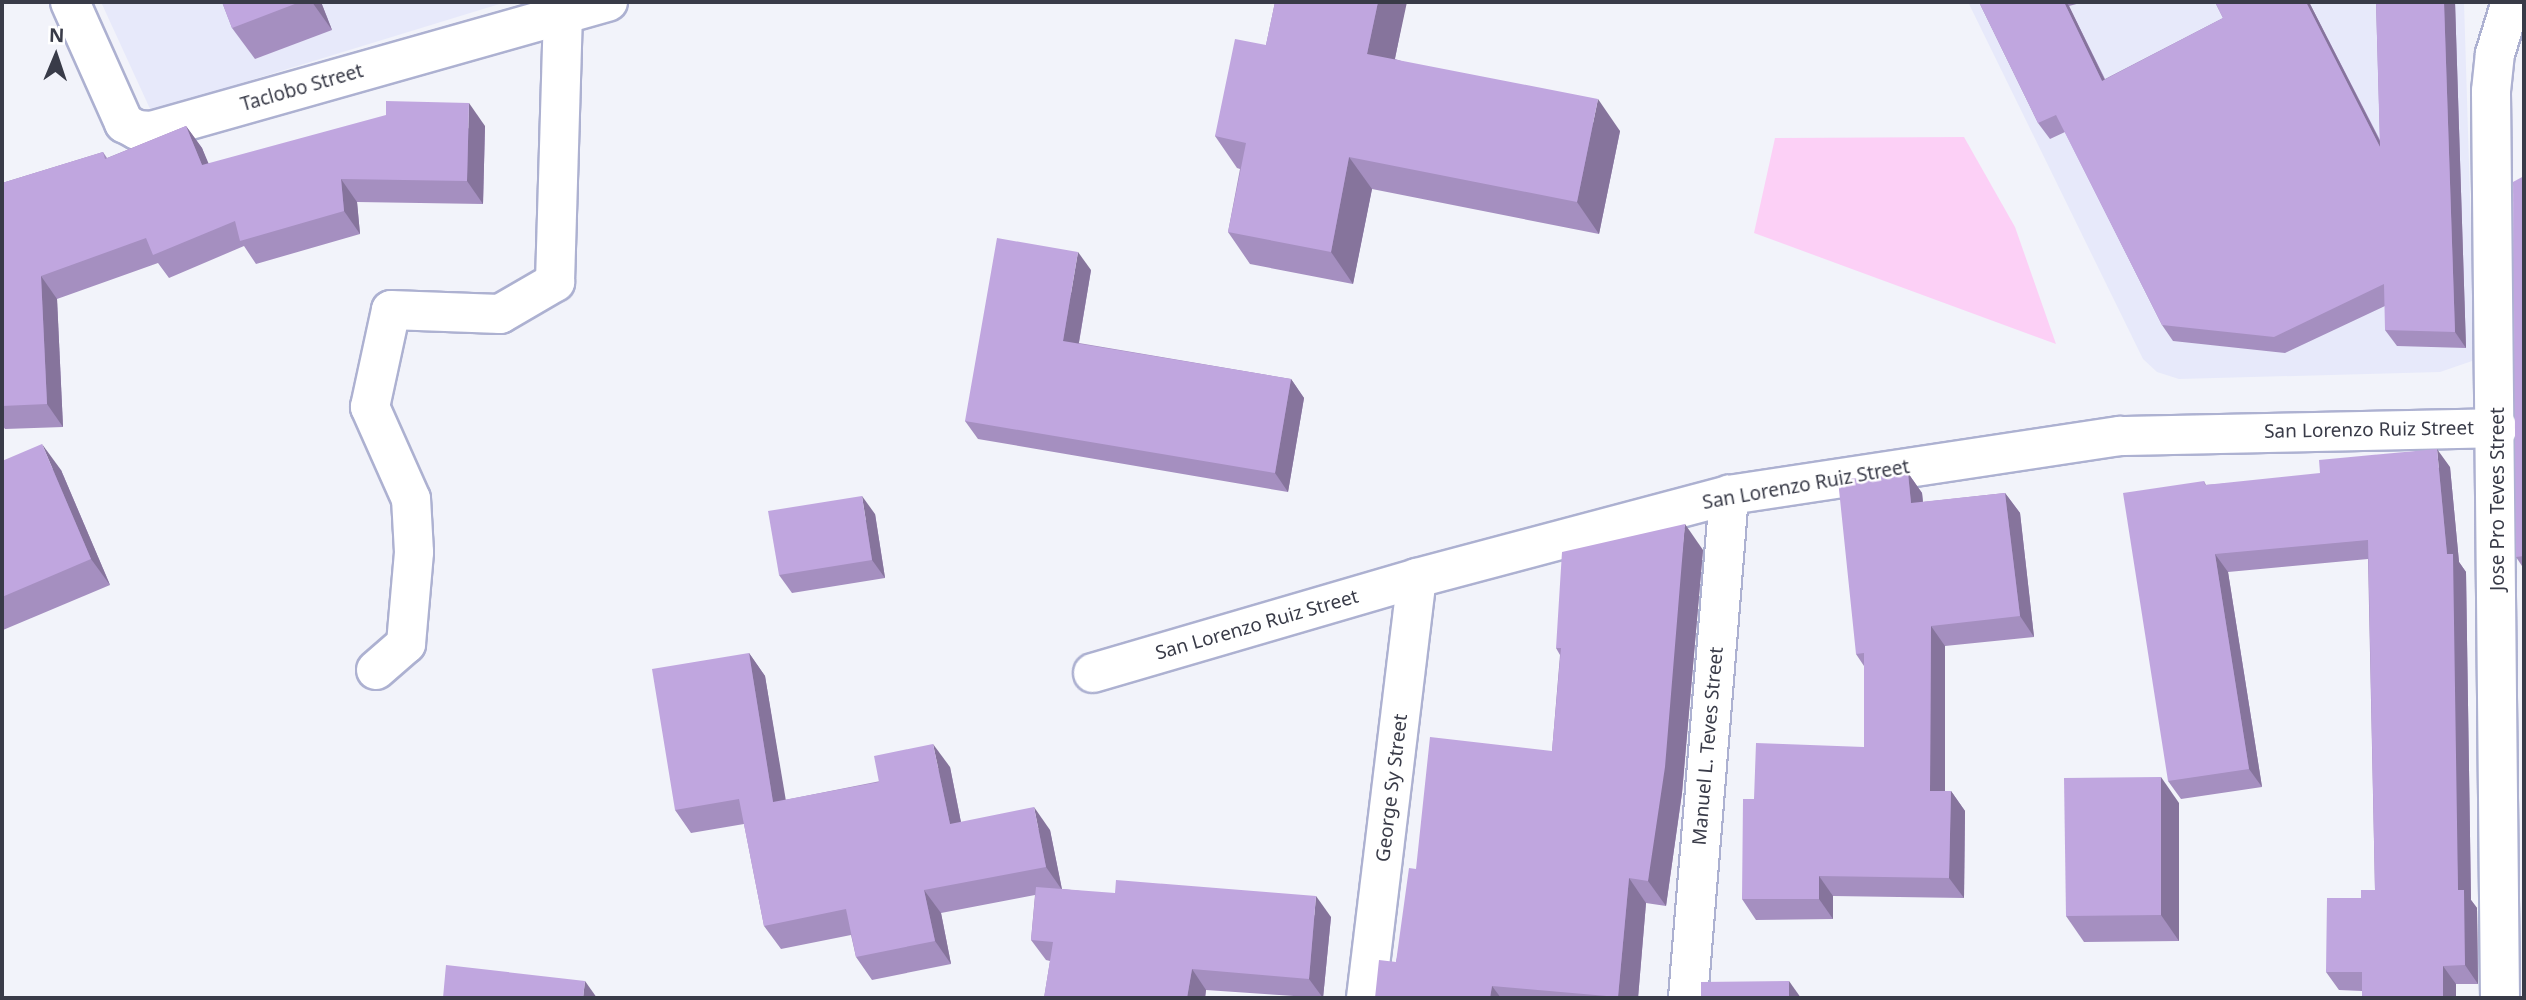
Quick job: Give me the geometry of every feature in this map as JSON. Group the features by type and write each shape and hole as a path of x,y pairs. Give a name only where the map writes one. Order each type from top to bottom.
{"street":[{"name":"Taclobo Street","path":"70,2 124,123 144,131 608,2"},
{"name":"Jose Pro Teves Street","path":"2500,998 2498,428 2491,91 2495,54 2511,2"},
{"path":"376,670 406,644 414,552 411,499 370,407 391,310 500,314 555,282 563,15"},
{"name":"San Lorenzo Ruiz Street","path":"1093,673 1417,578 1729,495 2120,436 2498,428"},
{"name":"Manuel L. Teves Street","path":"1688,998 1729,495"},
{"name":"George Sy Street","path":"1366,998 1417,578"}],"shaded area":[{"path":"101,2 506,2 151,111"},
{"path":"1968,2 2464,2 2475,360 2440,372 2179,379 2157,372 2143,359"},
{"path":"1964,137 2015,227 2056,344 1754,233 1775,138"}],"building":[{"path":"222,2 300,2 232,28"},
{"path":"1275,2 1378,2 1367,54 1598,99 1577,202 1349,157 1331,252 1228,232 1246,143 1215,136 1235,39 1266,45"},
{"path":"1979,2 2064,2 2102,81 2223,18 2215,2 2306,2 2380,147 2376,2 2444,2 2455,332 2385,330 2384,284 2274,337 2162,325 2056,115 2038,123"},
{"path":"386,101 469,103 467,181 341,179 344,211 240,241 235,221 153,255 146,238 41,276 47,404 2,406 2,183 103,152 105,159 186,126 202,165 386,115"},
{"path":"2524,176 2524,556 2516,557 2513,182"},
{"path":"997,238 1078,252 1063,341 1291,379 1275,473 965,421"},
{"path":"42,444 91,559 2,597 2,461"},
{"path":"2437,449 2447,554 2453,554 2458,890 2464,890 2465,965 2443,966 2443,998 2362,998 2362,972 2326,972 2327,898 2361,898 2361,890 2375,890 2368,540 2215,554 2249,769 2168,781 2123,493 2204,481 2205,485 2320,473 2319,460"},
{"path":"1908,473 1911,503 2005,493 2020,616 1931,626 1930,791 1951,791 1949,878 1819,876 1819,899 1742,899 1743,799 1754,799 1756,743 1864,747 1864,653 1856,654 1838,480"},
{"path":"862,496 872,560 779,575 768,511"},
{"path":"1685,524 1665,767 1648,881 1629,878 1618,997 1492,986 1490,998 1375,998 1379,960 1396,962 1409,868 1416,869 1430,737 1552,751 1561,648 1556,648 1562,552"},
{"path":"749,653 773,802 879,782 874,756 933,744 950,824 1034,807 1046,867 924,890 935,941 856,957 846,909 764,926 739,799 675,810 652,669"},
{"path":"2161,777 2161,915 2066,916 2064,778"},
{"path":"1116,880 1316,896 1309,979 1192,969 1187,998 1044,998 1053,942 1031,940 1036,887 1115,893"},
{"path":"446,965 585,981 583,998 443,998"},
{"path":"1789,981 1789,998 1701,998 1701,982"}]}
